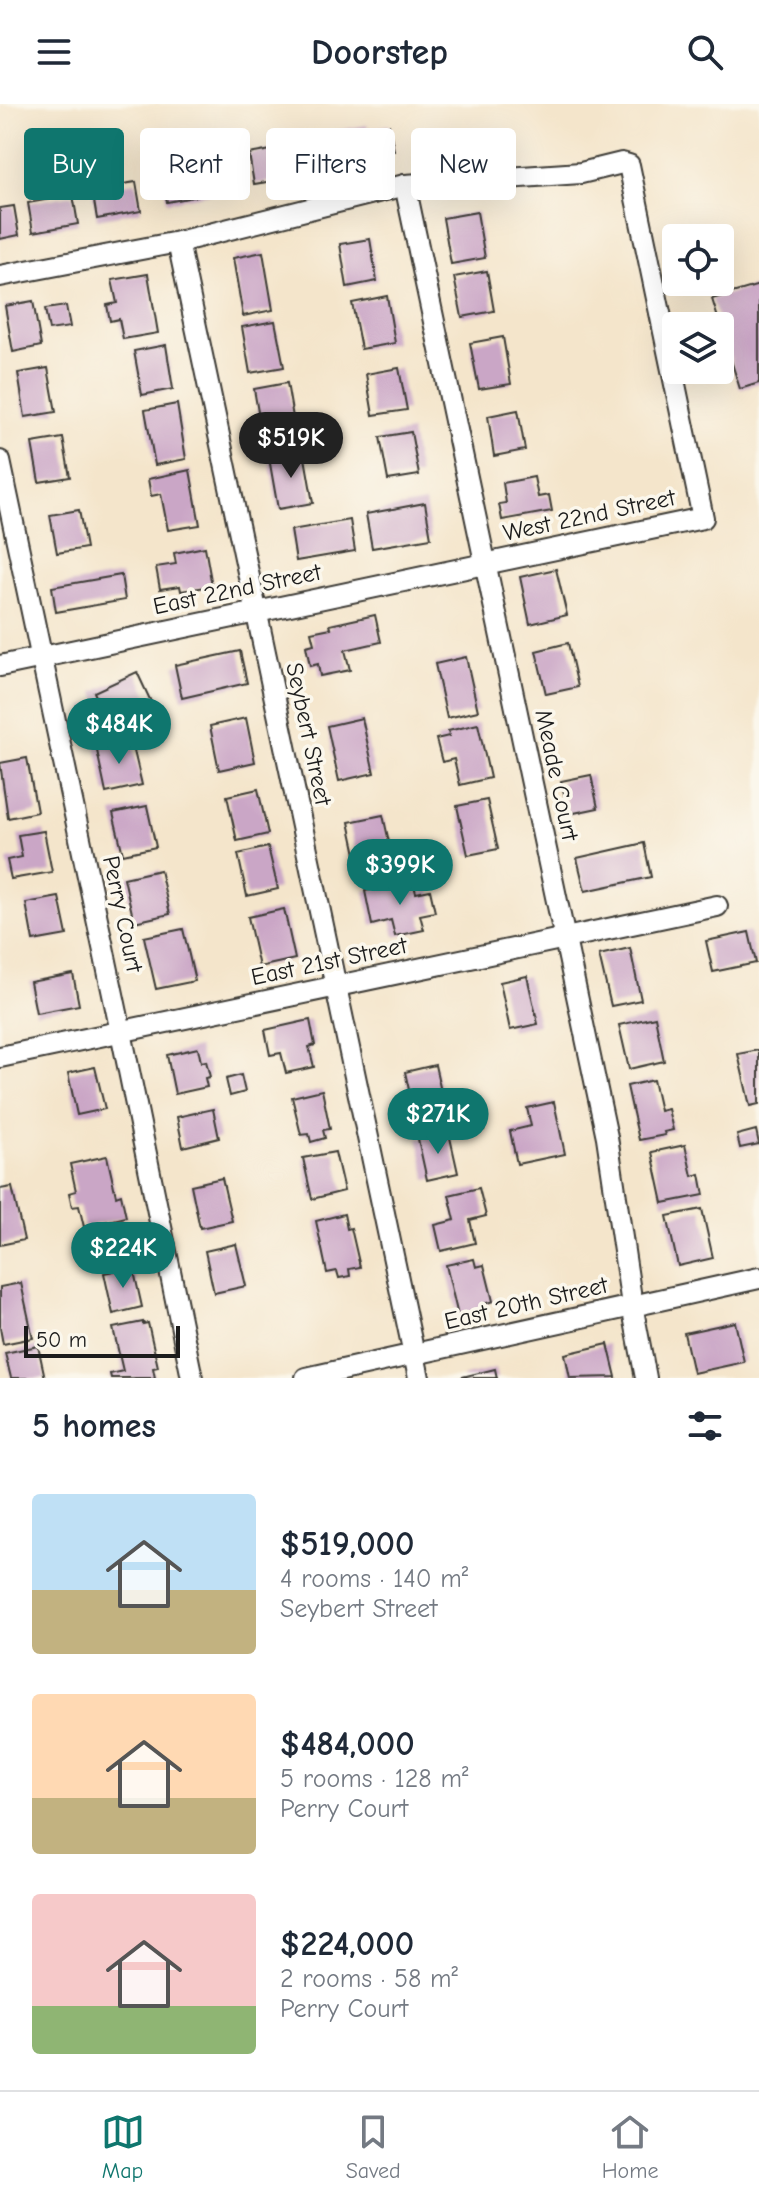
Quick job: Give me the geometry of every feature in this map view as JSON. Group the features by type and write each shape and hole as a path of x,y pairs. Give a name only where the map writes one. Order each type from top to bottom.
{"street":[{"name":"West 22nd Street","path":"405,185 581,173 622,163 629,165 703,518 485,564"},
{"path":"0,276 178,242 405,185"},
{"name":"Meade Court","path":"405,185 607,1137 646,1378"},
{"name":"Seybert Street","path":"178,242 419,1378"},
{"name":"Perry Court","path":"0,461 192,1378"},
{"name":"East 22nd Street","path":"0,666 485,564"},
{"name":"East 21st Street","path":"0,1057 717,906"},
{"name":"East 20th Street","path":"306,1378 759,1278"}],"building":[{"path":"266,151 266,182 254,184 250,154"},
{"path":"136,182 141,211 97,219 94,200 124,200 124,184"},
{"path":"74,200 78,224 33,232 28,203"},
{"path":"14,206 19,235 0,239 0,208"},
{"path":"477,212 485,258 451,264 443,218"},
{"path":"370,239 377,281 347,287 340,244"},
{"path":"263,252 273,310 243,316 233,258"},
{"path":"487,271 494,311 462,317 454,277"},
{"path":"148,274 158,333 123,339 119,319 110,321 107,305 117,303 112,280"},
{"path":"759,285 759,383 740,389 734,370 734,312 716,312 712,299 734,296 734,292"},
{"path":"387,296 395,343 361,349 352,303"},
{"path":"33,301 41,346 13,352 5,306"},
{"path":"66,306 70,327 49,330 45,309"},
{"path":"275,321 284,367 250,373 242,327"},
{"path":"503,337 511,384 479,389 470,343"},
{"path":"166,345 173,389 142,395 134,351"},
{"path":"48,368 56,412 25,417 18,373"},
{"path":"399,368 407,410 373,415 366,374"},
{"path":"287,383 295,429 262,435 254,389"},
{"path":"177,404 186,459 155,465 145,410"},
{"path":"518,410 525,450 494,456 488,416"},
{"path":"411,432 419,475 388,480 380,437"},
{"path":"63,438 70,477 39,482 32,443"},
{"path":"304,452 313,503 278,509 269,458"},
{"path":"190,470 200,525 168,530 161,494 151,496 148,479"},
{"path":"534,477 538,497 549,495 552,511 502,520 499,504 506,503 503,483"},
{"path":"425,503 431,538 372,548 366,514"},
{"path":"79,510 86,548 57,553 50,515"},
{"path":"350,520 355,551 296,561 291,530"},
{"path":"205,547 212,586 181,591 180,586 160,589 156,567 176,564 174,553"},
{"path":"556,569 567,615 530,624 520,577"},
{"path":"121,575 125,600 56,612 52,587"},
{"path":"375,615 381,642 345,650 350,670 320,676 318,664 310,666 306,646 314,644 311,632"},
{"path":"568,643 578,687 546,694 536,651"},
{"path":"240,651 247,683 182,698 175,665"},
{"path":"466,657 478,711 447,718 435,664"},
{"path":"137,672 153,706 96,732 84,707 98,701 94,692"},
{"path":"246,718 255,762 219,770 210,726"},
{"path":"362,718 374,773 339,781 327,726"},
{"path":"478,724 490,778 460,785 454,759 442,762 436,739 449,736 448,731"},
{"path":"131,738 142,785 106,793 96,746"},
{"path":"27,758 37,812 8,818 0,763"},
{"path":"591,775 598,808 569,814 561,781"},
{"path":"258,789 268,834 237,841 227,796"},
{"path":"487,800 498,849 468,855 457,806"},
{"path":"147,806 156,847 123,854 113,813"},
{"path":"383,815 395,869 361,877 349,822"},
{"path":"44,831 52,872 11,879 7,860 22,857 18,835"},
{"path":"644,843 651,877 585,891 577,858"},
{"path":"268,847 278,889 247,896 238,854"},
{"path":"160,870 170,914 134,922 124,878"},
{"path":"413,881 416,893 430,890 435,912 420,915 424,930 395,936 391,920 372,925 365,891"},
{"path":"59,897 67,935 33,941 26,903"},
{"path":"284,909 295,959 259,967 248,917"},
{"path":"183,929 195,981 156,989 144,937"},
{"path":"749,932 756,963 713,972 706,941"},
{"path":"630,948 641,1000 611,1006 599,955"},
{"path":"73,974 79,1005 36,1013 30,982"},
{"path":"527,976 538,1024 510,1030 500,982"},
{"path":"655,1017 664,1061 629,1069 619,1025"},
{"path":"310,1020 315,1045 309,1047 314,1067 286,1073 281,1053 270,1055 265,1030"},
{"path":"198,1048 201,1062 206,1061 210,1077 205,1078 207,1087 175,1094 167,1055"},
{"path":"759,1050 759,1104 750,1106 738,1054"},
{"path":"435,1065 444,1105 414,1112 405,1072"},
{"path":"95,1067 105,1109 77,1115 68,1073"},
{"path":"241,1075 245,1092 230,1096 226,1079"},
{"path":"653,1080 660,1111 668,1109 673,1130 664,1132 665,1135 639,1140 627,1086"},
{"path":"322,1090 330,1129 323,1130 325,1138 311,1142 309,1134 301,1135 292,1097"},
{"path":"554,1102 565,1154 517,1164 510,1131 531,1126 527,1108"},
{"path":"213,1109 219,1138 183,1147 177,1117"},
{"path":"481,1116 484,1130 469,1133 466,1119"},
{"path":"756,1130 759,1144 740,1148 737,1135"},
{"path":"449,1133 458,1173 427,1180 418,1139"},
{"path":"685,1145 692,1176 700,1174 704,1195 663,1203 652,1152"},
{"path":"335,1152 344,1191 312,1199 303,1158"},
{"path":"107,1156 116,1196 121,1194 126,1217 84,1227 79,1206 72,1207 69,1193 76,1191 70,1164"},
{"path":"222,1178 232,1221 200,1228 191,1185"},
{"path":"12,1187 24,1240 0,1245 0,1189"},
{"path":"479,1188 486,1216 470,1220 475,1243 441,1251 435,1225 455,1220 449,1195"},
{"path":"702,1209 713,1258 678,1266 667,1216"},
{"path":"344,1214 347,1229 351,1228 360,1267 349,1269 350,1276 339,1278 337,1271 327,1273 316,1221"},
{"path":"236,1244 246,1286 214,1293 205,1251"},
{"path":"474,1259 476,1267 484,1265 493,1301 484,1304 486,1310 458,1316 446,1265"},
{"path":"133,1267 142,1307 113,1314 104,1273"},
{"path":"21,1283 33,1338 3,1344 0,1287"},
{"path":"735,1322 744,1362 693,1373 684,1333"},
{"path":"148,1323 158,1367 153,1368 155,1378 111,1378 110,1374 123,1371 113,1328"},
{"path":"608,1344 616,1377 570,1378 565,1354"},
{"path":"38,1346 45,1378 11,1378 5,1353"},
{"path":"495,1369 497,1378 462,1378 462,1377"}]}
